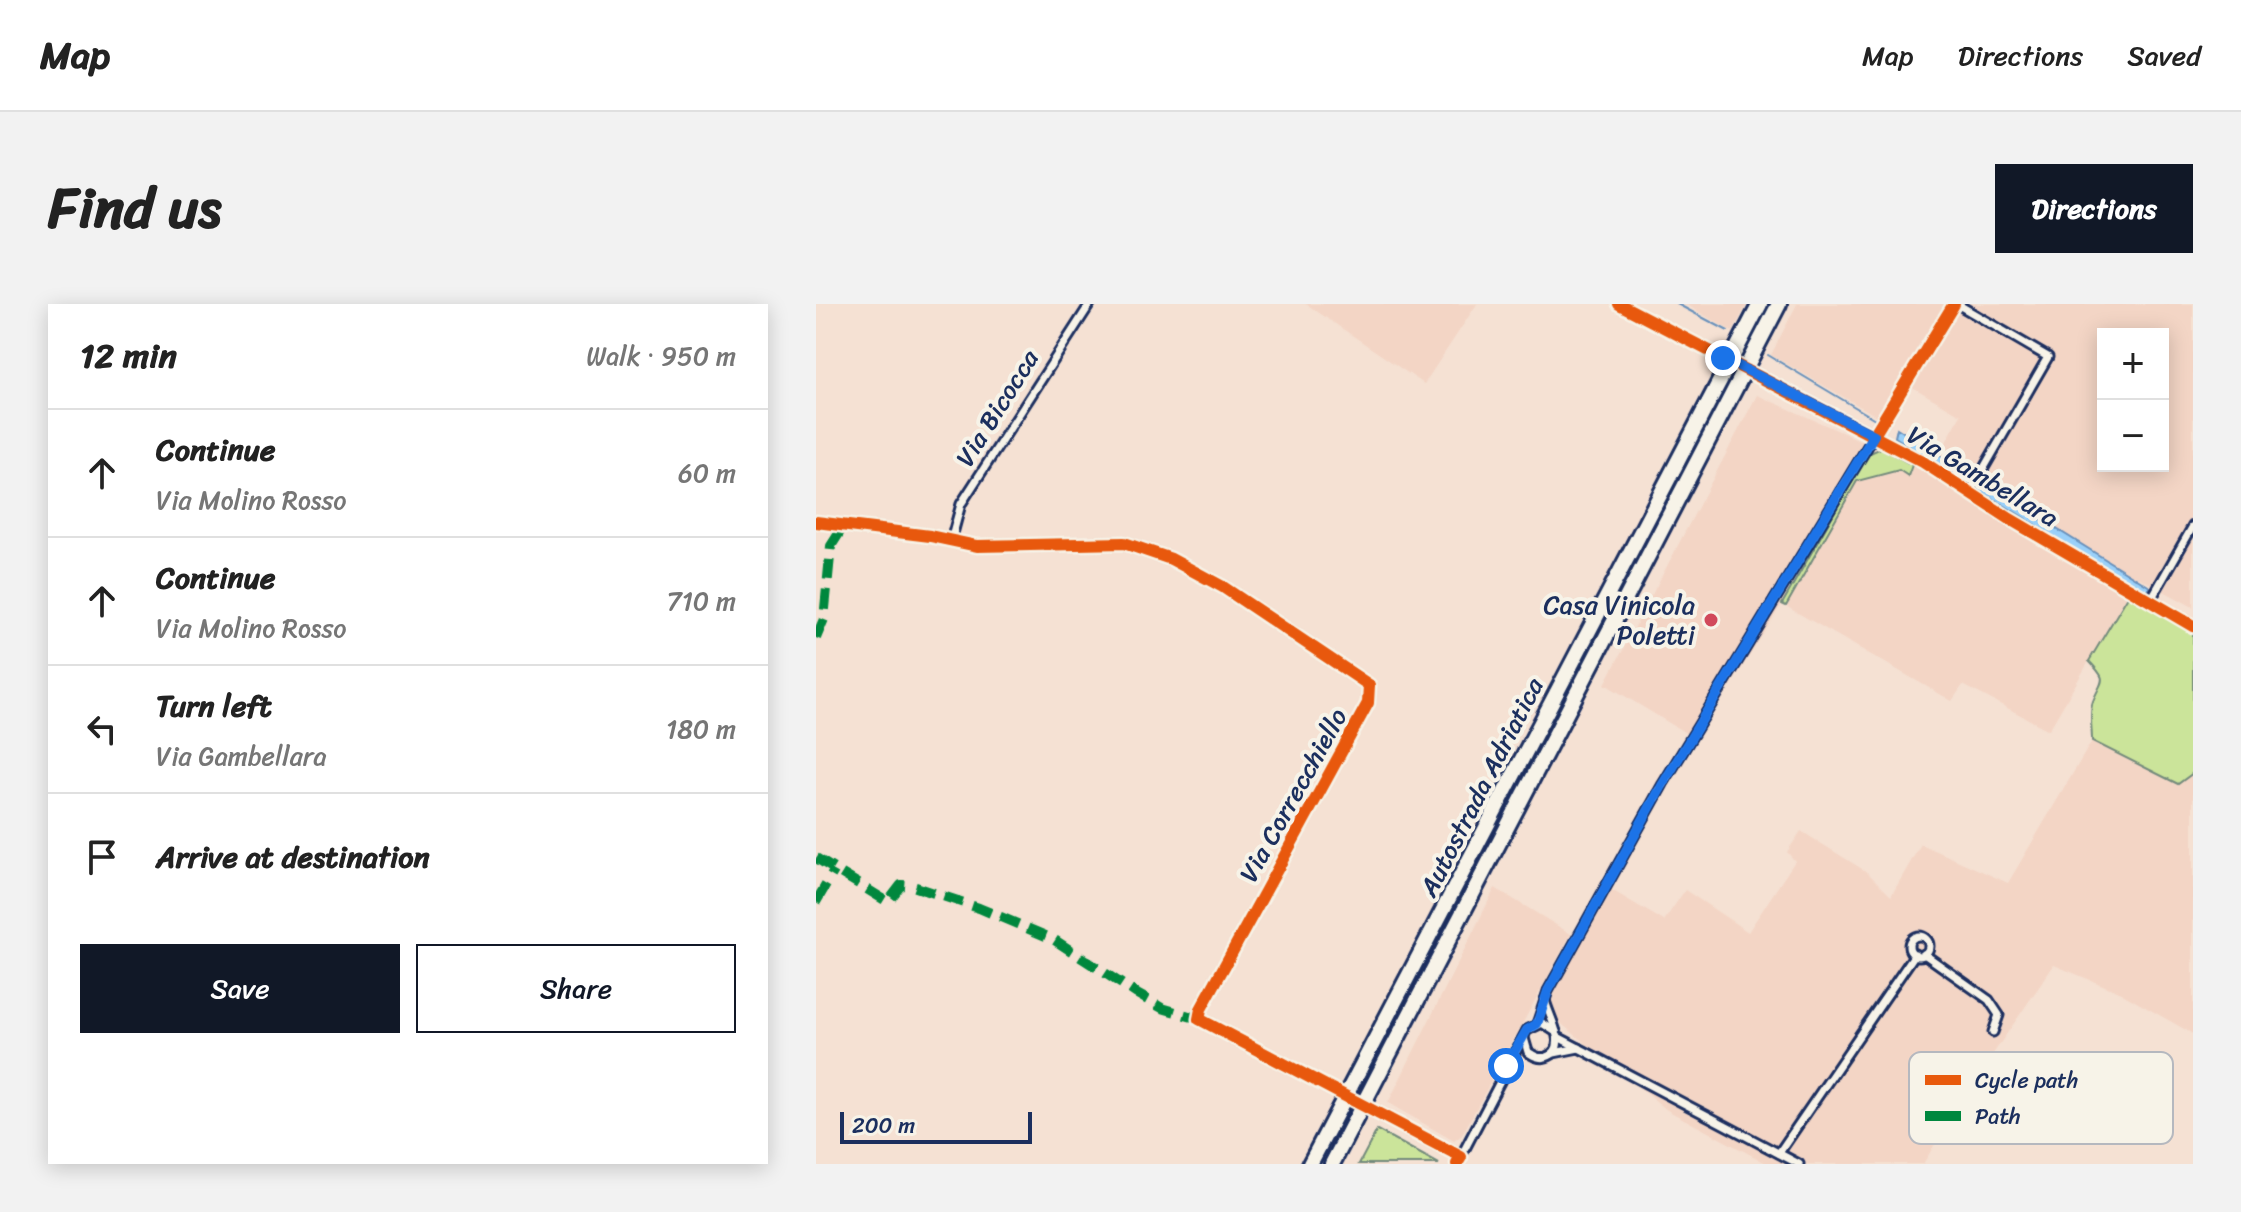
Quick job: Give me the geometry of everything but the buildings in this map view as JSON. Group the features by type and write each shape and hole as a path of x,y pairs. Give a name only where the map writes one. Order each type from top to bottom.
{"highway":[{"name":"Autostrada Adriatica","path":"1310,1164 1760,304"},
{"name":"Autostrada Adriatica","path":"1332,1164 1779,304"}],"street":[{"name":"Via Bicocca","path":"951,541 961,504 1090,304"},
{"name":"Via Gambellara","path":"1619,304 1874,435 2193,626"},
{"name":"Via Gambellara","path":"1956,304 2048,357 1970,492"},
{"path":"1459,1160 1524,1036 1537,1024 1545,998 1663,784 1956,304"},
{"name":"Via Correcchiello","path":"816,522 977,546 1026,548 1082,541 1124,543 1171,559 1267,614 1369,685 1368,703 1201,1009 1199,1019 1459,1160"},
{"path":"2150,601 2193,526"},
{"path":"1779,1153 1920,954 1989,1000 1999,1015 1993,1032"},
{"path":"1545,998 1557,1035 1554,1053"},
{"path":"1537,1024 1548,1025 1557,1035 1579,1048 1799,1164"},
{"path":"1524,1036 1525,1047 1533,1056"},
{"path":"1513,1057 1544,1058 1579,1048"}],"shaded area":[{"path":"1306,304 1477,304 1424,384"},
{"path":"1685,304 1747,304 1733,332"},
{"path":"1797,304 2193,304 2193,607 2138,577 2049,730 1963,685 1952,701 1782,604 1700,734 1693,729 1689,735 1605,684 1757,395 1930,471 1961,415 1902,381 1878,417 1771,355"},
{"path":"2092,741 2178,784 2193,773 2193,1034 2117,991 2054,965 1994,1052 1909,1052 1909,1144 1935,1144 1923,1164 1768,1164 1667,1110 1558,1021 1550,1002 1552,987 1610,889 1664,921 1685,890 1748,932 1795,861 1787,852 1801,831 1867,872 1891,896 1921,844 2008,883"},
{"path":"1495,888 1571,934 1462,1135 1454,1141 1388,1103"}],"green space":[{"path":"1881,448 1912,465 1908,476 1899,470 1857,481 1786,606 1782,604 1868,454"},
{"path":"2128,596 2193,631 2193,773 2178,784 2092,741 2092,705 2102,680 2089,661"},
{"path":"1377,1130 1439,1164 1359,1164"}],"water":[{"path":"1897,428 1972,476 1968,483 1895,437"},
{"path":"1981,482 2150,587 2148,591 2140,590 1978,489"}],"waterway":[{"path":"1677,304 1728,331"},
{"path":"1768,355 1875,419"}],"marked path":[{"path":"816,638 824,619 831,546 845,524"},
{"path":"816,858 888,902 901,885 913,886 979,908 1053,939 1162,1008 1199,1019"},
{"path":"816,902 834,871"}],"cycle path":[{"path":"1619,304 1923,462 2010,519 2193,626"},
{"path":"1874,435 1954,304"},
{"path":"816,522 930,536 977,546 1124,543 1171,559 1223,587 1369,685 1368,703 1201,1009 1199,1019 1461,1157 1457,1164"}],"place":[{"name":"Casa Vinicola Poletti","path":"1711,620"}],"route":[{"path":"1506,1066 1527,1030 1537,1024 1548,991 1663,784 1874,435 1723,358"}]}
